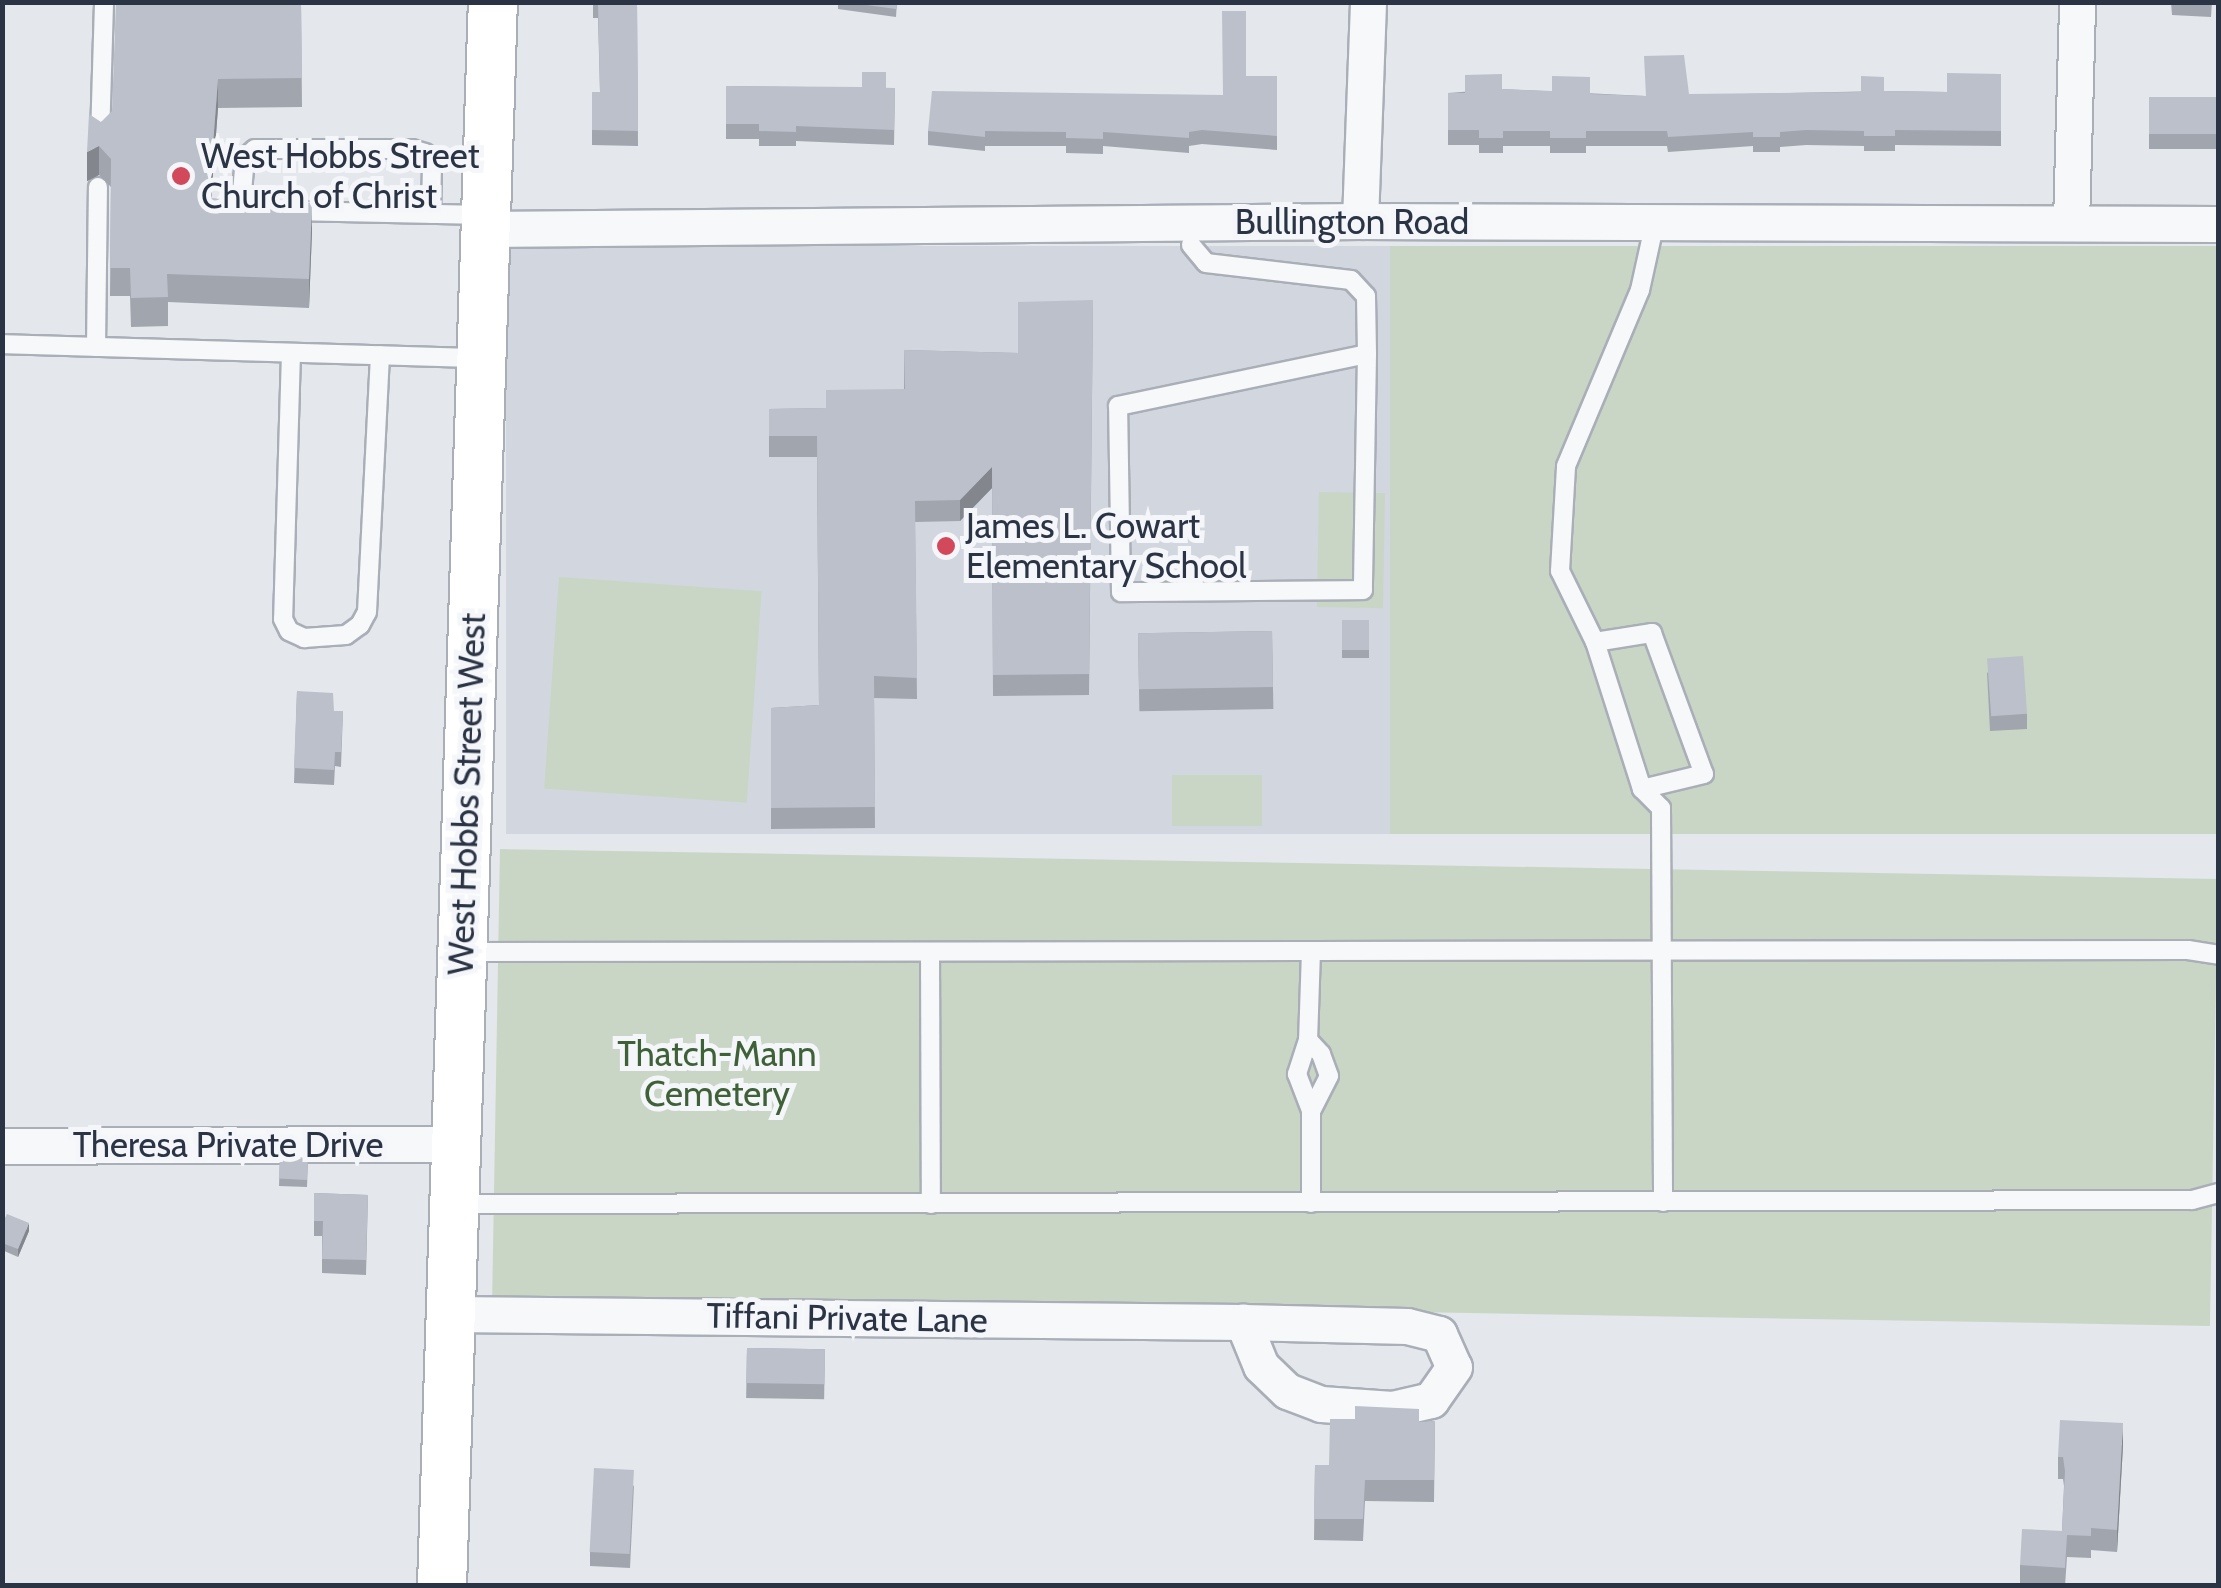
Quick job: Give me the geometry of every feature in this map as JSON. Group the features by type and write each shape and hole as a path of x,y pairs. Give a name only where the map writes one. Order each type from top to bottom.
{"street":[{"name":"West Hobbs Street West","path":"442,1586 453,1144 494,2"},
{"path":"1360,221 1368,2"},
{"path":"2071,222 2077,2"},
{"name":"Bullington Road","path":"485,222 2218,224"},
{"name":"Theresa Private Drive","path":"2,1146 453,1144"},
{"name":"Tiffani Private Lane","path":"450,1314 1244,1322 1407,1326 1439,1334 1454,1367 1431,1400 1392,1409 1321,1404 1287,1391 1261,1366 1244,1322"}],"lane":[{"path":"100,138 104,2"},
{"path":"431,214 432,164 425,152 255,149 245,158 242,192 252,206 269,211 431,214 485,222"},
{"path":"96,346 98,187"},
{"path":"1655,222 1640,290 1566,466 1560,571 1595,642 1642,790 1661,808 1663,1202"},
{"path":"1191,246 1206,262 1351,280 1366,296 1368,354 1364,590 1121,592 1118,406 1368,354"},
{"path":"2,344 481,358"},
{"path":"291,353 283,618 289,631 304,638 346,635 360,626 367,612 380,356"},
{"path":"1595,642 1652,633 1704,774 1642,790"},
{"path":"462,952 2188,950 2218,956"},
{"path":"930,952 932,1204"},
{"path":"1311,952 1308,1040 1296,1074 1311,1111 1311,1203"},
{"path":"1308,1040 1321,1054 1328,1076 1311,1111"},
{"path":"452,1204 2192,1200 2218,1194"}],"shaded area":[{"name":"James L. Cowart Elementary School","path":"506,246 1390,246 1390,834 506,834"}],"green space":[{"path":"1390,246 2218,246 2218,834 1390,834"},
{"path":"1319,492 1385,493 1383,608 1317,607"},
{"path":"559,577 762,591 747,803 544,788"},
{"path":"1172,775 1262,775 1262,826 1172,826"},
{"name":"Thatch-Mann Cemetery","path":"500,849 2218,879 2210,1326 492,1296"}],"building":[{"path":"116,2 301,2 302,78 218,79 209,198 312,203 309,279 167,274 168,297 131,298 130,268 110,268 111,159 99,146 87,152 89,114 101,122 112,111"},
{"path":"593,2 637,2 638,131 592,130 592,92 600,92 598,3"},
{"path":"844,2 897,2 896,9"},
{"path":"1222,11 1246,11 1246,76 1277,76 1277,136 1202,130 1189,132 1189,138 1103,132 1103,139 1066,138 1066,132 985,131 985,137 928,131 932,91 1223,95"},
{"path":"1684,55 1689,94 1861,92 1861,76 1884,77 1884,91 1947,92 1947,73 2001,74 2001,131 1895,130 1895,136 1864,136 1864,131 1806,130 1780,132 1780,137 1753,137 1753,132 1668,137 1667,131 1586,131 1586,138 1550,138 1550,131 1503,131 1503,138 1479,138 1479,130 1448,130 1448,93 1465,93 1465,75 1502,74 1502,89 1552,91 1552,76 1590,77 1590,94 1646,96 1644,56"},
{"path":"862,72 886,72 886,88 895,88 894,130 796,126 796,132 759,131 759,124 726,124 726,86 862,87"},
{"path":"2149,97 2218,97 2218,134 2149,134"},
{"name":"James L. Cowart Elementary School","path":"1093,300 1089,674 993,675 992,467 960,500 915,501 917,678 874,676 875,807 771,808 771,708 819,705 817,436 769,436 769,409 826,408 826,390 905,389 904,350 1018,353 1018,302"},
{"path":"1342,620 1369,620 1369,650 1342,650"},
{"path":"1272,631 1273,687 1139,689 1138,633"},
{"path":"2023,656 2027,714 1991,716 1987,659"},
{"path":"297,691 333,693 334,711 343,711 341,752 335,752 334,770 294,768"},
{"path":"280,1157 308,1158 307,1180 279,1179"},
{"path":"314,1193 368,1195 366,1260 322,1259 323,1221 314,1221"},
{"path":"7,1214 29,1223 18,1249 2,1243 2,1224"},
{"path":"747,1348 825,1349 824,1384 746,1383"},
{"path":"1355,1406 1419,1409 1419,1422 1435,1421 1434,1480 1365,1480 1363,1519 1314,1519 1315,1465 1329,1465 1330,1419 1355,1419"},
{"path":"2060,1420 2123,1423 2117,1530 2091,1528 2091,1536 2067,1535 2065,1568 2020,1565 2022,1529 2062,1531 2065,1471 2063,1457 2058,1457"},
{"path":"594,1468 634,1470 630,1554 590,1552"}],"place":[{"name":"West Hobbs Street Church of Christ","path":"181,176"},
{"name":"James L. Cowart Elementary School","path":"946,546"}]}
